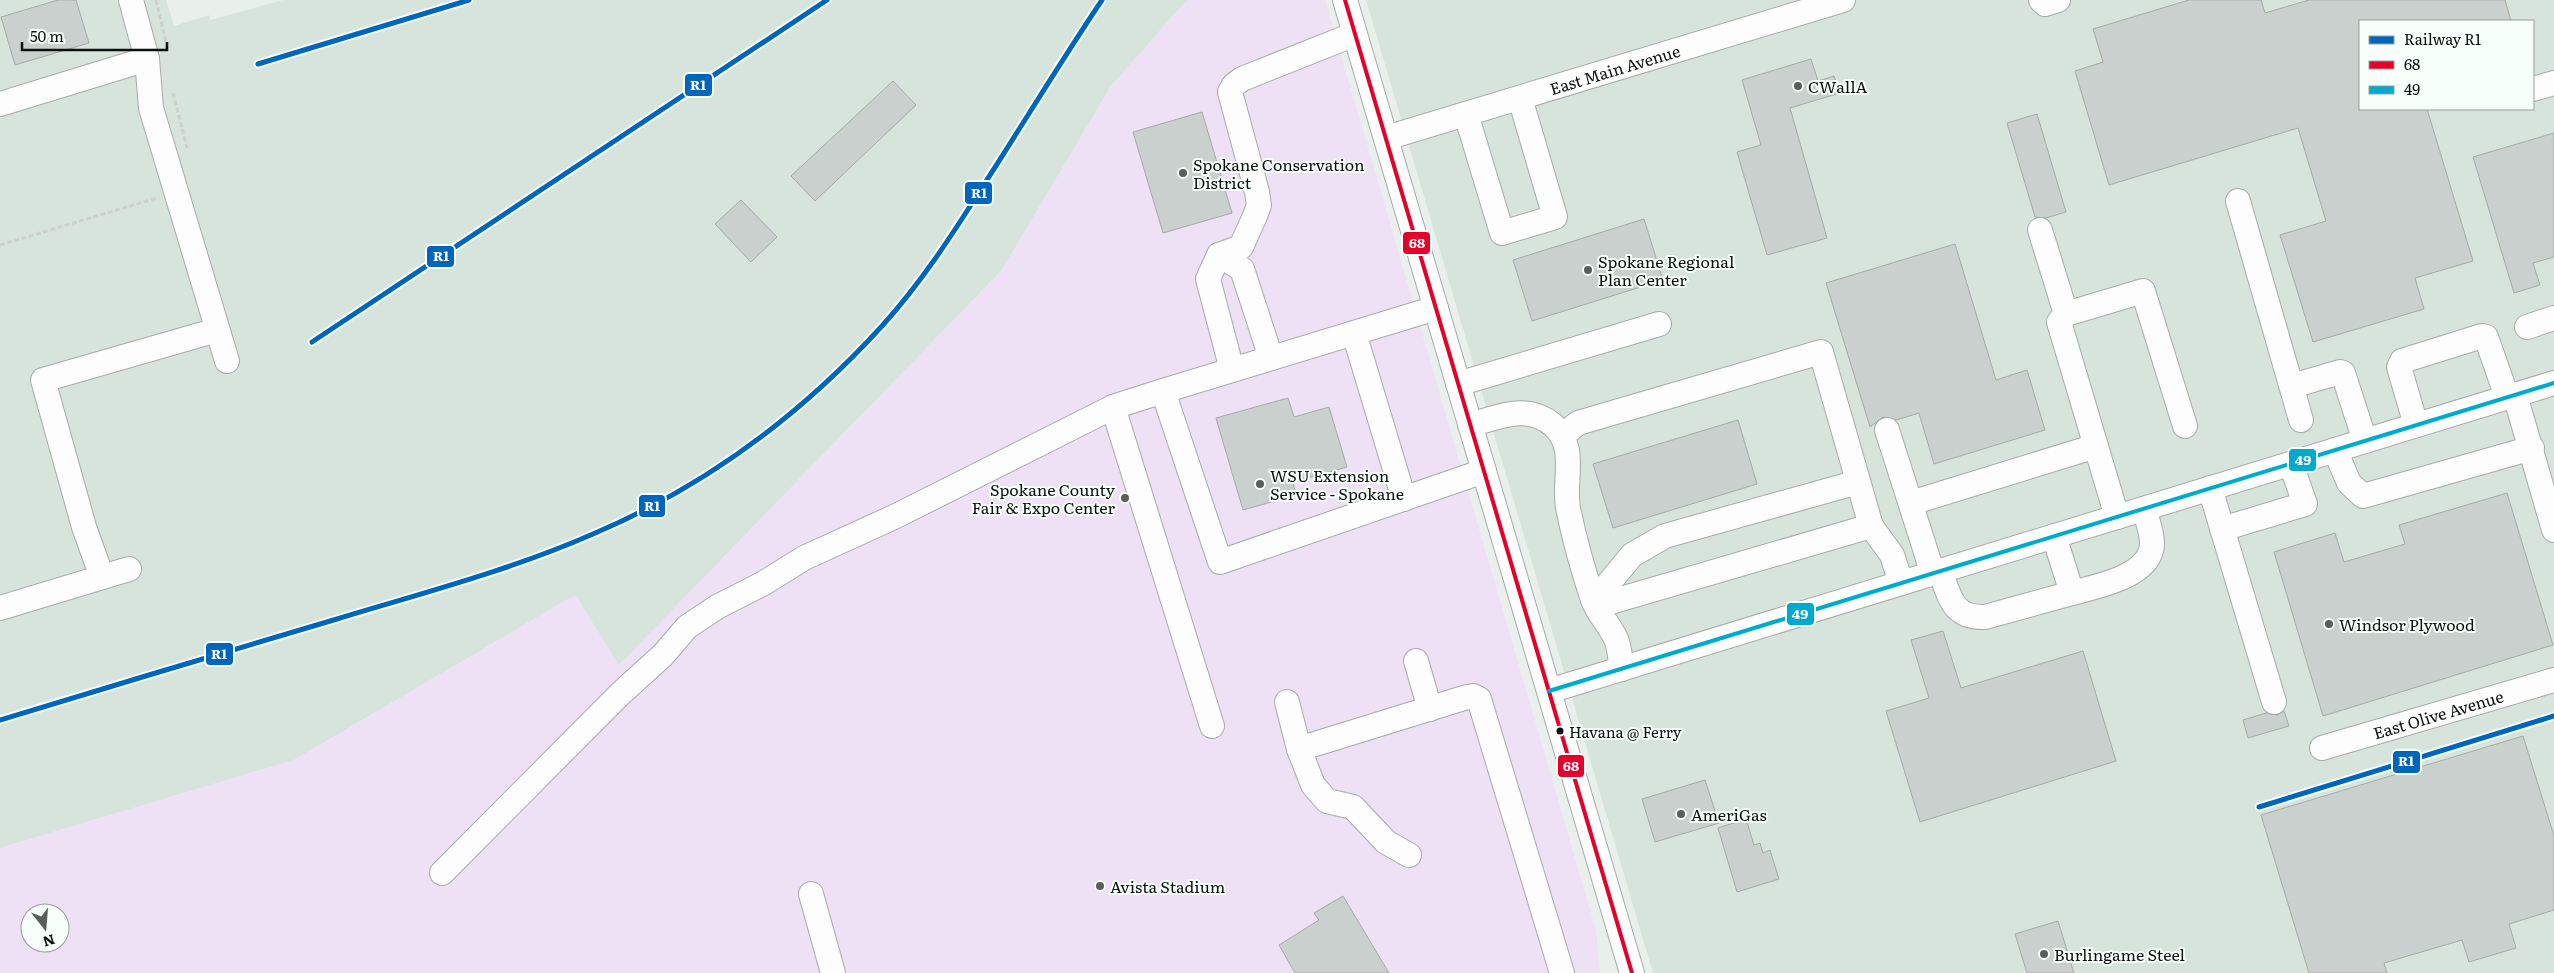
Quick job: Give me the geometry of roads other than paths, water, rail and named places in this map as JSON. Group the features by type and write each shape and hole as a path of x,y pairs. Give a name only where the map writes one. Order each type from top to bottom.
{"street":[{"path":"131,0 157,58 152,108 226,361"},
{"path":"1345,0 1632,973"},
{"name":"East Main Avenue","path":"1386,138 1843,0"},
{"path":"2041,0 2045,4 2058,0"},
{"path":"1232,370 1208,279 1219,255 1240,247 1258,205 1258,192 1230,92 1234,85 1242,80 1355,34"},
{"path":"0,104 157,58"},
{"path":"2534,89 2554,83"},
{"path":"1466,114 1502,233 1555,218 1520,98"},
{"path":"2238,201 2301,420"},
{"path":"2040,230 2066,314"},
{"path":"1219,255 1242,270 1271,358"},
{"path":"2117,517 2059,322 2066,314 2143,291 2184,426"},
{"path":"442,873 614,700 664,655 687,627 717,607 764,583 804,558 894,518 1113,407 1436,308"},
{"path":"2527,326 2554,318"},
{"path":"1458,384 1659,324"},
{"path":"102,577 84,527 43,380 218,330"},
{"path":"1354,333 1404,499"},
{"path":"2416,425 2399,366 2402,361 2482,336 2486,337 2532,448 2554,530"},
{"path":"1562,436 1578,423 1822,352 1871,526 1892,555 1901,583"},
{"path":"2292,386 2340,372 2343,373 2364,441"},
{"path":"1549,691 2554,383"},
{"path":"1163,391 1220,562 1484,471"},
{"path":"1113,407 1212,726"},
{"path":"1470,425 1510,413 1525,412 1539,416 1553,425 1562,436 1568,450 1566,494 1571,522 1595,604 1616,640 1622,669"},
{"path":"1887,430 1936,572 1950,599 1963,615 1974,618 1985,617 2072,593 2118,579 2145,564 2152,544 2144,509"},
{"path":"1911,503 2096,446"},
{"path":"2335,450 2349,483 2362,496 2532,448"},
{"path":"2222,529 2305,504 2291,464"},
{"path":"1595,604 1632,555 1644,546 1665,536 1858,482"},
{"path":"2210,488 2274,702"},
{"path":"1595,604 1871,526"},
{"path":"2054,536 2072,593"},
{"path":"0,608 129,569"},
{"path":"1416,661 1430,709"},
{"name":"East Olive Avenue","path":"2322,748 2554,680"},
{"path":"1299,749 1473,696 1479,699 1562,973"},
{"path":"1287,702 1299,749 1312,785 1327,801 1353,807 1386,842 1410,854"},
{"path":"811,894 833,973"}],"rail line":[{"name":"R1","path":"258,64 469,0"},
{"name":"R1","path":"312,342 827,0"},
{"name":"R1","path":"0,720 499,570 562,547 634,515 712,471 784,419 851,359 896,310 948,240 1102,0"},
{"name":"R1","path":"2259,807 2554,716"}],"place":[{"name":"CWallA","path":"1798,86"},
{"name":"Spokane Conservation District","path":"1183,173"},
{"name":"Spokane Regional Plan Center","path":"1588,270"},
{"name":"WSU Extension Service - Spokane","path":"1260,484"},
{"name":"Spokane County Fair & Expo Center","path":"1125,498"},
{"name":"Windsor Plywood","path":"2329,624"},
{"name":"Havana @ Ferry","path":"1560,731"},
{"name":"AmeriGas","path":"1681,814"},
{"name":"Avista Stadium","path":"1100,886"},
{"name":"Burlingame Steel","path":"2044,954"}]}
